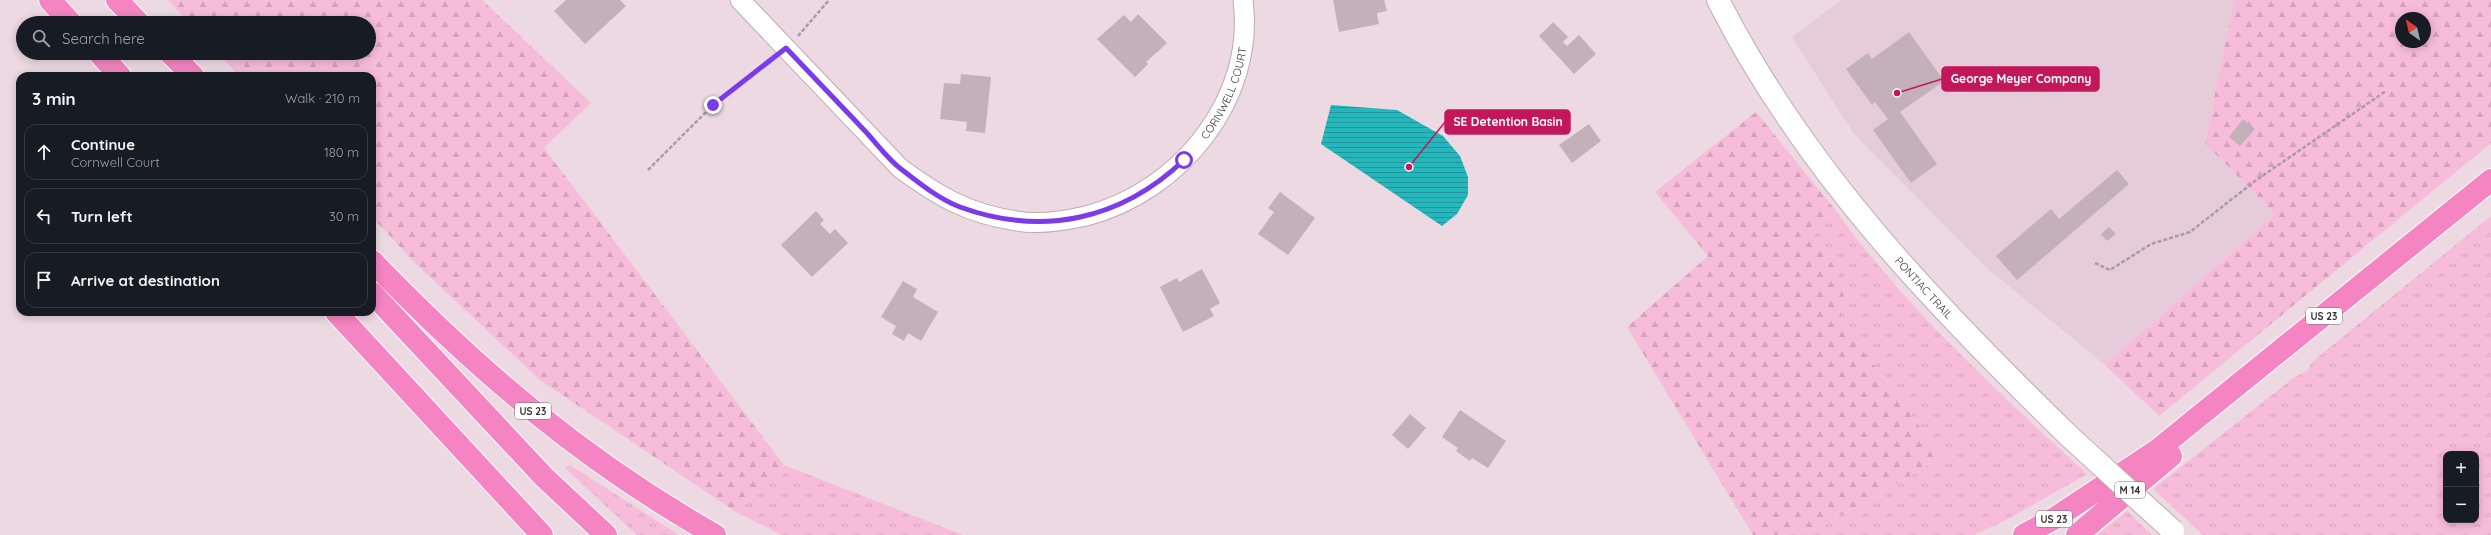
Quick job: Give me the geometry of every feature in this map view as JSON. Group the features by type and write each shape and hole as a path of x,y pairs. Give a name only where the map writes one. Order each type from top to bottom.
{"highway":[{"path":"50,0 65,16"},
{"path":"105,60 116,72"},
{"path":"164,60 173,72"},
{"path":"177,60 189,72"},
{"name":"US 23","path":"2024,535 2066,511 2156,451 2491,180"},
{"name":"M 14","path":"2077,535 2491,197"},
{"name":"US 23","path":"376,265 413,304 506,390 597,462 670,510 715,535"},
{"path":"376,297 544,477 606,535"},
{"path":"340,316 542,535"}],"main road":[{"name":"PONTIAC TRAIL","path":"1718,0 1770,90 1852,206 1932,298 2070,437 2176,533"}],"street":[{"name":"CORNWELL COURT","path":"740,0 900,168 928,188 959,206 1018,222 1046,223 1070,220 1123,203 1168,176 1194,150 1216,118 1234,82 1245,30 1243,0"}],"path":[{"path":"648,170 713,105 786,48 812,23 829,0"},
{"path":"2095,262 2110,270 2151,244 2190,232 2255,181 2386,91"}],"shaded area":[{"path":"1842,0 2234,0 2205,143 2275,214 2105,365 1988,269 1854,134 1792,37"}],"green space":[{"path":"168,0 482,0 591,103 544,148 784,465 736,512 540,380 416,264 376,221 376,72 235,72 224,60 376,60 376,16 183,16"},
{"path":"2234,0 2491,0 2491,143 2159,416 2105,365 2275,214 2205,143"},
{"path":"1756,112 1833,207 1812,236 1844,280 1841,322 1943,457 1820,527 1785,535 1753,535 1627,327 1708,256 1655,192"},
{"path":"1833,207 1890,280 1921,314 2019,411 2087,474 2006,520 1974,535 1785,535 1820,527 1943,457 1841,322 1844,280 1812,236"},
{"path":"2491,216 2491,535 2203,535 2153,489 2292,379 2308,370 2312,362"},
{"path":"570,465 679,535 637,535 564,467"},
{"path":"784,465 963,535 782,535 736,512"},
{"path":"2127,511 2152,535 2097,535"}],"water":[{"path":"1331,105 1397,110 1443,136 1460,156 1468,177 1468,195 1457,214 1442,226 1321,144"}],"building":[{"path":"566,0 620,0 626,6 585,44 554,11"},
{"path":"1333,0 1384,0 1387,11 1377,13 1379,24 1339,32"},
{"path":"1138,14 1167,43 1146,62 1148,64 1135,77 1097,39 1124,15 1131,22"},
{"path":"1553,22 1568,37 1563,42 1567,46 1579,35 1596,54 1574,74 1539,36"},
{"path":"1909,32 1944,81 1900,112 1937,164 1911,183 1873,130 1888,119 1875,102 1872,105 1846,69 1868,53 1872,59"},
{"path":"961,74 991,77 985,133 966,131 967,122 940,119 944,83 960,84"},
{"path":"2243,119 2255,129 2240,146 2229,137"},
{"path":"1589,124 1601,141 1572,163 1559,145"},
{"path":"2117,170 2129,184 2017,280 1996,256 2051,209 2059,219"},
{"path":"1280,192 1315,218 1288,255 1258,234 1274,212 1268,208"},
{"path":"816,211 824,220 820,224 830,234 835,229 848,243 812,277 781,245"},
{"path":"2109,227 2116,234 2107,241 2101,234"},
{"path":"1202,269 1220,303 1210,309 1214,316 1183,332 1160,287 1177,278 1179,282"},
{"path":"903,281 917,289 913,297 938,312 921,341 908,333 904,341 892,334 896,326 881,317"},
{"path":"1460,410 1506,441 1488,468 1472,458 1470,461 1456,451 1458,448 1442,437"},
{"path":"1410,414 1426,428 1408,449 1392,435"}],"place":[{"name":"George Meyer Company","path":"1897,93"},
{"name":"SE Detention Basin","path":"1409,167"}],"route":[{"path":"713,105 786,48 900,168 928,188 959,206 1018,222 1046,223 1070,220 1100,212 1123,203 1144,191 1168,176 1184,160"}]}
